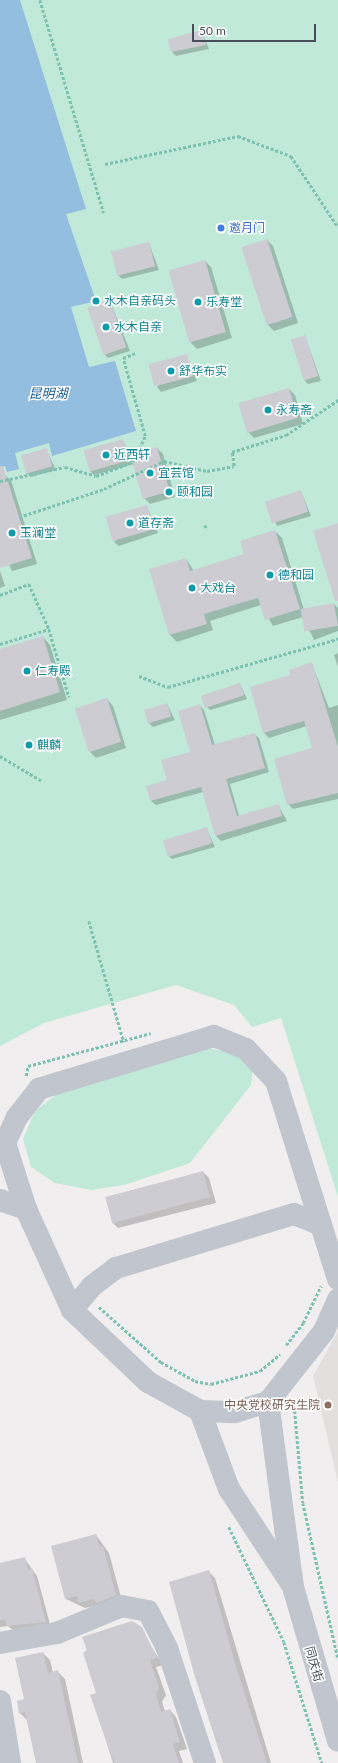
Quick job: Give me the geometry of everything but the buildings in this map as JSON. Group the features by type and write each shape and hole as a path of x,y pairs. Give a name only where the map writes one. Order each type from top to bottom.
{"street":[{"path":"331,1279 320,1225 276,1081 246,1049 214,1036 39,1089 17,1117 2,1144 26,1208 79,1302 148,1382 200,1411 235,1412 274,1395 324,1331 338,1299"},
{"path":"0,1200 26,1208"},
{"path":"79,1302 116,1268 294,1214 320,1225"},
{"path":"274,1395 293,1587"},
{"path":"200,1411 229,1489 293,1587"},
{"name":"同庆街","path":"293,1587 338,1742"},
{"path":"0,1643 57,1633 122,1606 148,1611 168,1648 205,1763"},
{"path":"0,1701 10,1763"}],"path":[{"path":"40,0 104,213"},
{"path":"105,164 238,136 291,156 338,227"},
{"path":"0,481 65,467 96,476 134,462 145,436 123,358 136,354"},
{"path":"19,517 104,489 164,461 208,471 234,466 232,452 286,435 338,400"},
{"path":"205,525 207,530"},
{"path":"0,595 29,584 49,629 68,696"},
{"path":"0,644 49,629"},
{"path":"139,676 168,687 338,639"},
{"path":"0,756 42,781"},
{"path":"89,921 130,1061"},
{"path":"79,1302 162,1362 195,1381 211,1384 260,1371 278,1355 304,1323 331,1279"},
{"path":"260,1371 274,1395 294,1402 303,1503 338,1658"},
{"path":"228,1524 284,1642 322,1763"}],"shaded area":[{"name":"中央党校研究生院","path":"338,1331 338,1482 313,1376"}],"green space":[{"name":"颐和园","path":"0,0 338,0 338,1197 281,1018 252,1027 234,1005 176,985 44,1023 0,1046"},
{"path":"209,1048 231,1053 253,1068 251,1085 190,1163 124,1185 91,1190 55,1183 31,1167 23,1139 35,1111 57,1094"}],"water":[{"name":"昆明湖","path":"0,0 20,0 86,209 66,214 96,301 71,307 89,367 115,361 136,431 52,456 49,443 15,453 19,469 7,472 5,466 0,468"}],"place":[{"name":"邀月门","path":"221,228"},
{"name":"水木自亲码头","path":"96,301"},
{"name":"乐寿堂","path":"198,302"},
{"name":"水木自亲","path":"106,327"},
{"name":"舒华布实","path":"171,371"},
{"name":"永寿斋","path":"268,410"},
{"name":"近西轩","path":"106,455"},
{"name":"宜芸馆","path":"150,473"},
{"name":"颐和园","path":"169,492"},
{"name":"道存斋","path":"130,523"},
{"name":"玉澜堂","path":"12,533"},
{"name":"德和园","path":"270,575"},
{"name":"大戏台","path":"192,588"},
{"name":"仁寿殿","path":"27,671"},
{"name":"麒麟","path":"29,745"},
{"name":"中央党校研究生院","path":"328,1405"}]}
